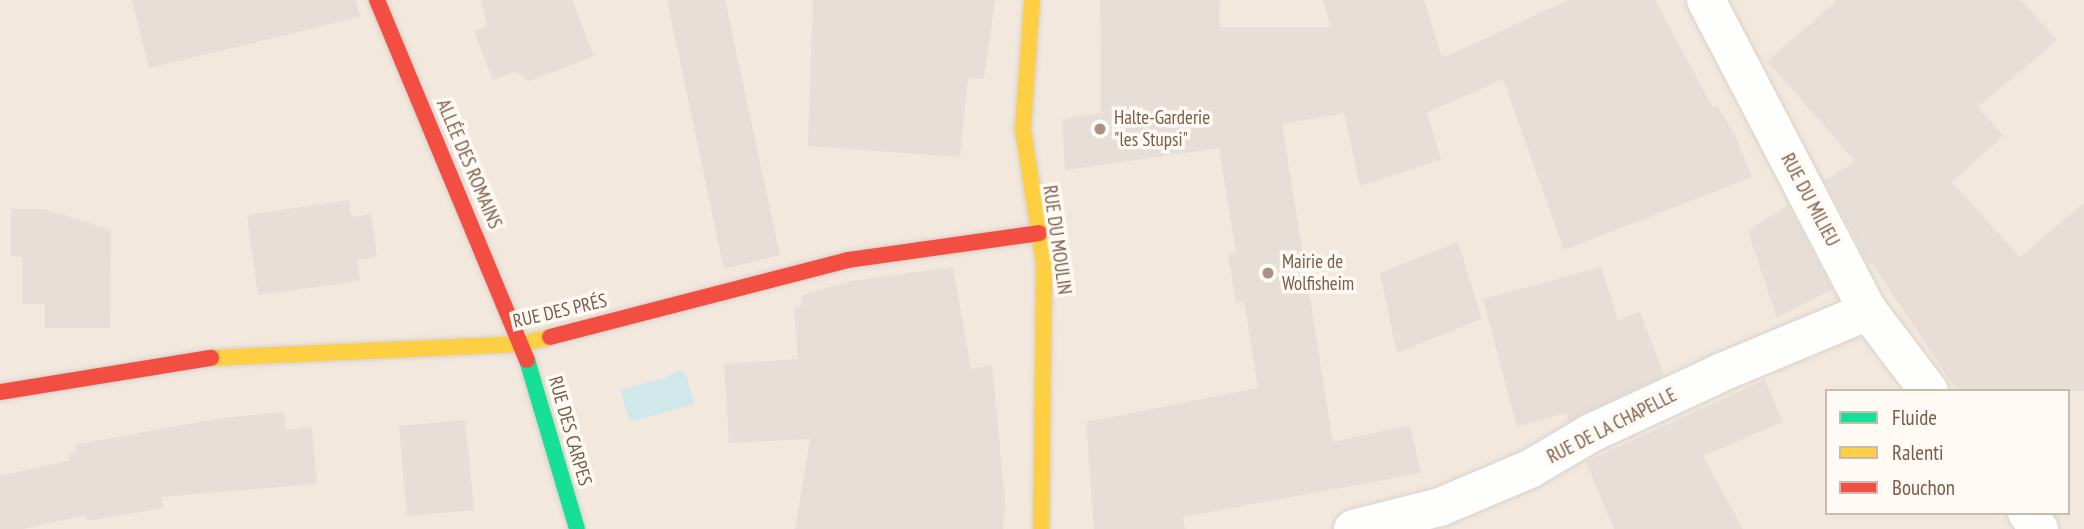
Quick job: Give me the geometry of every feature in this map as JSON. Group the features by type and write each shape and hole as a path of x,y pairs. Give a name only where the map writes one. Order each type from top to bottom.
{"street":[{"name":"ALLÉE DES ROMAINS","path":"377,0 522,344"},
{"name":"RUE DU MOULIN","path":"1032,0 1023,130 1039,233 1046,337 1040,419 1041,529"},
{"name":"RUE DU MILIEU","path":"1706,0 1868,311 1927,389"},
{"name":"RUE DES PRÉS","path":"0,392 211,358 522,344 848,260 1039,233"},
{"name":"RUE DE LA CHAPELLE","path":"1353,529 1465,496 1708,379 1868,311"},
{"name":"RUE DES CARPES","path":"522,344 577,529"}],"shaded area":[{"path":"0,0 2084,0 2084,529 0,529"}],"water":[{"path":"678,370 686,374 694,404 630,422 620,390 668,377"}],"building":[{"path":"132,0 356,0 360,17 149,68"},
{"path":"481,0 572,0 594,56 530,81 515,72 493,80 474,31 487,26"},
{"path":"667,0 725,0 780,255 724,269"},
{"path":"813,0 995,0 984,79 968,78 960,157 808,146"},
{"path":"1100,0 1220,0 1219,27 1331,27 1323,0 1424,0 1442,58 1569,0 1655,0 1713,108 1717,105 1736,137 1752,177 1564,250 1503,79 1427,113 1441,160 1360,186 1344,113 1282,124 1333,442 1410,425 1421,473 1183,517 1185,529 1094,529 1086,422 1258,388 1244,301 1236,303 1228,254 1236,253 1219,148 1065,170 1062,119 1101,113"},
{"path":"1838,0 2021,0 2057,40 1978,107 2003,136 1952,182 2020,257 2084,203 2084,391 1956,389 1872,263 1869,265 1825,181 1855,161 1767,61"},
{"path":"349,200 351,217 371,214 377,257 357,260 360,281 258,295 247,215"},
{"path":"1788,205 1832,289 1777,318 1748,231"},
{"path":"11,209 45,209 111,230 110,328 45,328 45,304 22,304 22,257 11,256"},
{"path":"1458,242 1482,319 1397,353 1380,273"},
{"path":"953,267 971,369 992,365 1005,500 1003,529 795,529 810,439 729,443 724,364 798,359 794,308 801,307 802,295 852,281"},
{"path":"1601,267 1618,320 1640,312 1664,375 1569,421 1566,413 1517,427 1483,299"},
{"path":"1765,380 1783,422 1703,456 1743,529 1614,529 1586,462"},
{"path":"284,412 285,430 312,427 317,484 161,497 164,508 87,521 86,515 23,529 0,529 0,476 70,460 69,454 76,454 74,445 221,418"},
{"path":"465,420 474,510 407,516 399,426"}],"traffic: fast":[{"path":"527,360 577,529"}],"traffic: slow":[{"path":"1032,0 1023,130 1044,264 1041,529"},
{"path":"211,358 522,344 550,337"}],"traffic: jam":[{"path":"377,0 527,360"},
{"path":"550,337 848,260 1039,233"},
{"path":"0,392 211,358"}],"place":[{"name":"Halte-Garderie \"les Stupsi\"","path":"1100,129"},
{"name":"Mairie de Wolfisheim","path":"1268,273"}]}
